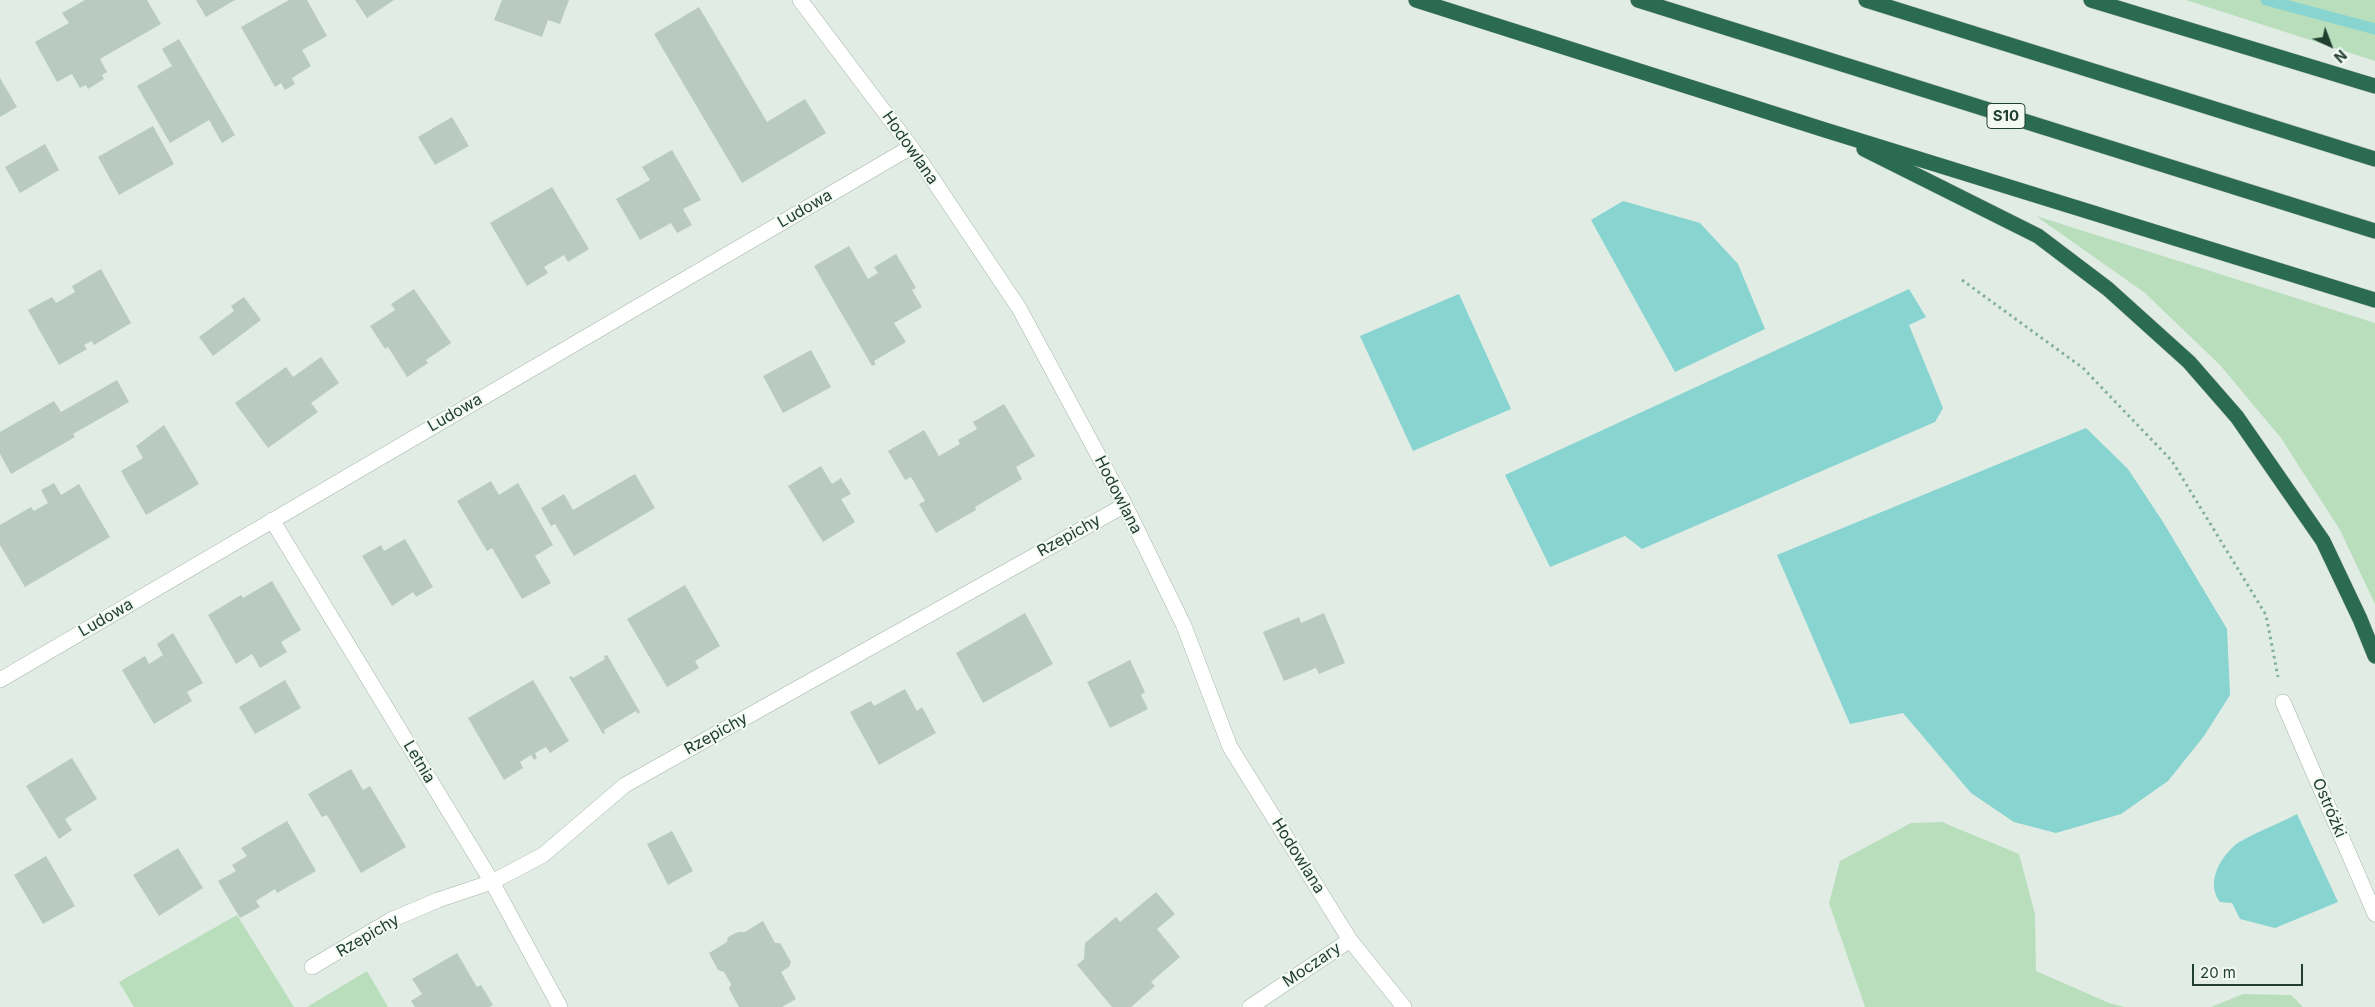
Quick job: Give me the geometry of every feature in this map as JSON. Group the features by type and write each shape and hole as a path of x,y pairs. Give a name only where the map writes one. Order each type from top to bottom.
{"highway":[{"path":"1416,0 1825,130 2375,300"},
{"name":"S10","path":"1638,0 2375,231"},
{"path":"1866,0 2375,159"},
{"path":"2091,0 2375,86"},
{"path":"1825,130 2038,236 2108,289 2189,362 2237,417 2322,541 2360,619 2375,656"}],"street":[{"name":"Hodowlana","path":"800,0 911,147 1019,308 1125,505 1184,626 1230,747 1350,940 1404,1007"},
{"name":"Ludowa","path":"0,680 911,147"},
{"name":"Rzepichy","path":"312,968 391,920 438,900 492,882 543,855 625,785 1125,505"},
{"name":"Letnia","path":"272,520 492,882 560,1007"},
{"name":"Ostróżki","path":"2283,702 2375,914"},
{"name":"Moczary","path":"1250,1007 1350,940"}],"path":[{"path":"1962,280 2083,368 2172,461 2266,615 2283,702"}],"green space":[{"path":"2186,0 2375,0 2375,61"},
{"path":"2036,216 2375,323 2375,604 2340,530 2281,438 2220,365 2145,293"},
{"path":"1942,822 2019,854 2035,914 2036,971 2109,1003 2125,1007 1865,1007 1829,903 1840,861 1911,823"},
{"path":"237,915 294,1007 134,1007 119,982"},
{"path":"367,971 388,1007 307,1007"},
{"path":"2243,994 2291,995 2303,1007 2211,1007"}],"water":[{"path":"1623,201 1700,223 1738,264 1765,329 1675,372 1591,220"},
{"path":"1909,289 1926,317 1909,325 1943,408 1935,422 1642,549 1625,536 1550,567 1505,475"},
{"path":"1459,294 1511,409 1413,451 1360,336"},
{"path":"2086,428 2128,469 2163,522 2227,629 2230,695 2204,736 2168,781 2121,814 2056,833 2014,822 1971,793 1903,713 1850,724 1777,555"},
{"path":"2297,814 2338,902 2275,928 2240,919 2232,903 2220,902 2216,895 2214,880 2219,865 2239,842"}],"building":[{"path":"85,0 147,0 161,24 100,59 107,72 102,75 104,79 88,89 86,85 80,88 72,74 57,82 35,42 69,23 62,13"},
{"path":"196,0 235,0 206,17"},
{"path":"289,0 307,0 327,36 302,50 311,66 292,78 295,84 285,90 281,83 275,87 241,27"},
{"path":"355,0 394,0 367,18"},
{"path":"502,0 569,0 560,24 548,20 542,37 494,20"},
{"path":"699,7 767,122 805,99 826,133 742,183 654,34"},
{"path":"179,39 235,135 222,143 209,120 170,143 137,86 172,66 162,49"},
{"path":"0,78 17,107 0,117"},
{"path":"452,117 469,146 435,165 418,137"},
{"path":"153,126 174,164 119,195 98,157"},
{"path":"45,144 59,170 20,193 5,167"},
{"path":"672,150 701,200 683,209 692,225 677,233 671,223 640,240 616,199 650,180 642,167"},
{"path":"552,187 589,249 568,262 564,255 544,267 548,273 527,286 490,223"},
{"path":"849,246 868,279 878,273 874,267 896,254 916,288 912,290 922,307 894,323 906,342 874,361 876,364 872,366 814,266"},
{"path":"101,269 131,323 94,345 92,341 84,345 87,349 59,365 28,310 52,297 56,303 75,292 72,286"},
{"path":"414,289 451,343 426,360 428,363 407,377 388,347 385,349 370,326 395,310 391,304"},
{"path":"244,297 261,320 213,356 199,337 234,311 231,306"},
{"path":"811,350 831,387 783,413 763,376"},
{"path":"321,357 339,383 311,403 318,412 268,448 235,403 286,367 293,377"},
{"path":"117,380 129,402 73,434 75,437 11,474 0,454 0,432 54,401 61,412"},
{"path":"1004,404 1035,456 1016,467 1022,479 975,507 976,510 936,533 919,504 925,501 911,477 905,480 888,451 924,430 939,456 960,444 958,440 977,429 973,422"},
{"path":"164,425 199,484 146,515 121,471 143,458 136,446"},
{"path":"821,466 832,484 841,478 851,494 841,499 855,522 823,542 788,486"},
{"path":"635,474 655,508 574,556 555,524 551,526 541,508 564,494 573,510"},
{"path":"491,481 499,495 518,483 553,545 535,556 551,583 522,599 492,548 487,551 457,501"},
{"path":"54,483 61,495 79,484 110,537 25,587 0,545 0,525 31,507 34,511 48,503 41,490"},
{"path":"405,539 433,587 416,597 413,592 392,606 362,556 381,545 384,551"},
{"path":"272,581 301,630 281,642 287,652 260,668 252,654 236,664 208,615 241,595 243,598"},
{"path":"685,585 720,646 695,661 699,668 667,687 627,619"},
{"path":"1025,613 1053,664 983,703 956,653"},
{"path":"1324,613 1345,663 1319,674 1316,668 1284,681 1263,632 1299,617 1301,623"},
{"path":"173,633 203,683 187,692 192,701 154,724 122,670 145,656 149,664 163,655 157,644"},
{"path":"607,655 640,712 638,714 636,711 604,730 605,733 603,734 569,677 572,676 573,678 605,659 604,656"},
{"path":"1130,660 1145,692 1141,695 1148,709 1110,728 1087,682"},
{"path":"285,680 301,708 255,734 239,707"},
{"path":"533,680 569,741 550,753 546,747 535,753 537,758 534,760 531,755 520,762 523,768 504,780 468,718"},
{"path":"905,689 917,711 922,707 936,733 879,765 850,712 871,701 874,706"},
{"path":"72,758 97,799 65,819 72,830 59,839 26,786"},
{"path":"351,769 363,790 370,786 406,847 361,873 327,815 322,817 308,794"},
{"path":"287,821 316,871 277,893 275,889 256,901 260,907 240,918 218,881 236,871 232,865 247,856 241,848"},
{"path":"672,831 693,871 668,885 647,844"},
{"path":"178,848 203,888 159,916 133,875"},
{"path":"46,856 75,906 43,924 14,875"},
{"path":"1156,892 1175,914 1157,929 1180,957 1151,982 1155,986 1131,1007 1112,1007 1077,965 1084,959 1085,943 1116,917 1120,922"},
{"path":"763,921 775,943 780,943 791,962 789,967 781,972 796,999 782,1007 739,1007 729,989 731,984 724,972 718,970 709,953 727,942 728,937 738,932 745,932"},
{"path":"457,953 477,987 481,985 493,1005 489,1007 415,1007 411,1001 422,994 412,979"}],"waterway":[{"path":"2266,0 2375,29"}]}
